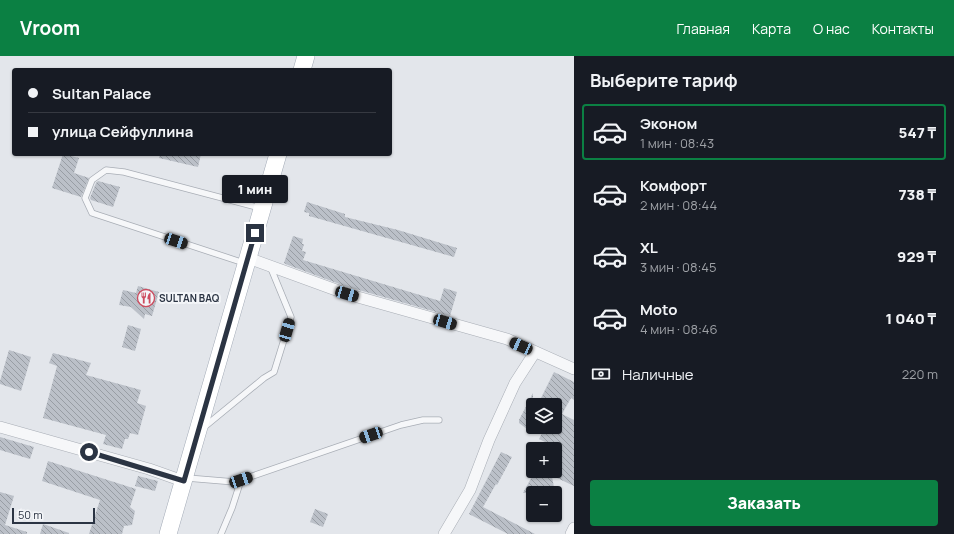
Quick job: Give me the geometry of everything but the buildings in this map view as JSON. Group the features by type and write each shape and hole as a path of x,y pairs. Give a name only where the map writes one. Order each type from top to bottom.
{"main road":[{"path":"303,68 306,56"},
{"path":"168,534 277,156"}],"street":[{"path":"247,261 270,266 347,294 507,339 574,369"},
{"path":"444,534 470,490 489,440 515,383 535,352"},
{"path":"0,427 184,479"},
{"path":"571,534 574,528"}],"lane":[{"path":"247,261 92,213 85,198 92,180 106,170 124,172 262,208"},
{"path":"197,434 264,378 274,372 291,317 270,266"},
{"path":"184,479 235,482 401,425 423,420 439,420"},
{"path":"222,534 241,480"}],"place":[{"name":"SULTAN BAQ","path":"146,298"}],"route":[{"path":"89,452 184,481 255,233"}]}
